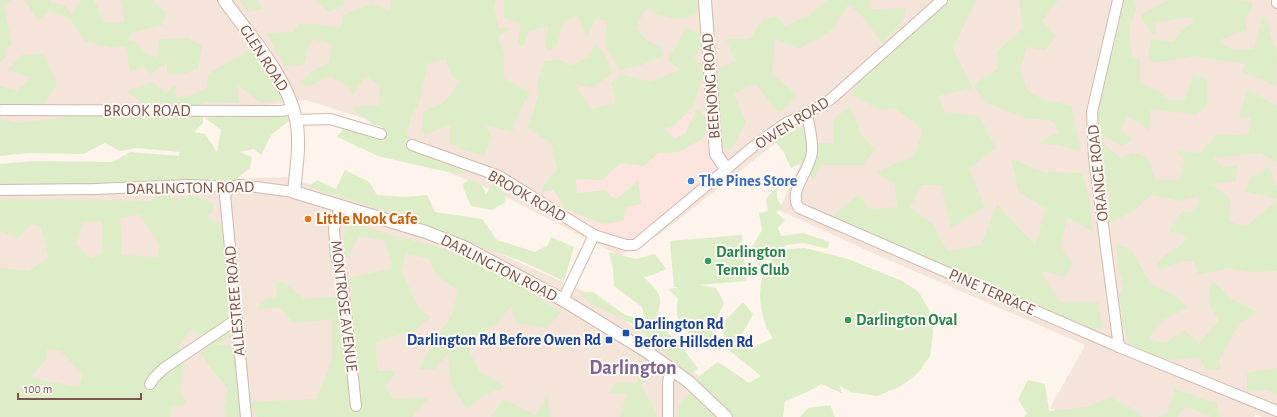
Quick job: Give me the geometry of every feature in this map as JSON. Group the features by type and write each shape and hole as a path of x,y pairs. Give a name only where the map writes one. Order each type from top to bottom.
{"street":[{"name":"GLEN ROAD","path":"224,0 277,73 286,88 294,114 297,158 294,192"},
{"name":"BEENONG ROAD","path":"705,0 716,154 726,169"},
{"name":"OWEN ROAD","path":"594,235 626,245 635,245 754,146 786,123 807,114 831,99 942,0"},
{"name":"ORANGE ROAD","path":"1118,0 1092,112 1094,157 1119,347"},
{"name":"BROOK ROAD","path":"2,110 281,111 312,118 330,119 381,134"},
{"name":"PINE TERRACE","path":"807,114 811,134 812,153 810,162 796,191 795,199 799,208 1119,347 1277,411"},
{"name":"BROOK ROAD","path":"412,145 499,176 594,235"},
{"name":"DARLINGTON ROAD","path":"0,190 95,189 189,185 230,187 240,185 294,192 426,232 464,247 563,300 646,351 689,382 726,417"},
{"name":"ALLESTREE ROAD","path":"230,187 225,195 246,417"},
{"name":"MONTROSE AVENUE","path":"340,206 334,229 334,236 336,256 342,276 356,406"},
{"path":"563,300 594,235"},
{"path":"150,384 163,369 237,319"},
{"path":"668,417 668,382 671,369"}],"shaded area":[{"path":"0,0 1277,0 1277,417 1262,417 1255,414 1254,417 1071,417 1050,408 1085,345 866,250 779,210 802,160 795,128 660,234 620,256 497,192 401,153 379,123 306,100 190,115 0,126"},
{"path":"709,113 724,168 633,246 599,236 540,201 588,122"},
{"path":"286,177 408,213 588,293 715,388 750,417 0,417 0,190 23,187"}],"green space":[{"path":"0,0 11,0 4,6 12,45 6,48 5,58 0,62"},
{"path":"24,0 50,0 50,2 64,5 73,16 78,3 81,0 93,0 97,5 103,22 124,23 123,9 120,0 152,0 166,13 162,25 131,33 128,40 135,42 146,53 157,58 159,39 188,38 202,46 198,69 183,74 167,74 167,62 151,74 144,67 131,72 125,46 112,48 85,41 71,20 49,11 38,20"},
{"path":"240,0 256,0 264,9 248,12"},
{"path":"318,0 345,0 343,6 329,12 316,2"},
{"path":"391,0 496,0 494,9 499,28 510,28 498,37 504,52 504,78 530,92 522,106 512,132 485,125 492,138 484,156 460,149 449,142 451,125 425,134 422,132 424,111 442,104 460,82 451,75 446,59 427,64 419,105 412,114 407,134 414,146 473,167 461,174 378,156 337,137 344,128 379,139 384,128 372,124 350,107 379,105 380,86 366,76 352,96 349,88 331,76 308,86 301,83 312,71 329,63 332,44 311,39 304,64 286,67 266,33 293,32 299,24 314,24 341,28 343,15 373,4 390,11"},
{"path":"504,0 679,0 680,2 682,0 704,0 697,12 690,17 684,18 670,18 645,9 636,28 647,41 660,46 664,55 642,65 619,70 605,44 607,21 595,19 587,38 577,15 564,22 557,45 548,51 545,43 548,26 529,31 524,46 518,45 520,22 504,18"},
{"path":"827,0 870,0 870,9 906,9 901,24 882,43 863,17 849,4 832,30 798,49 775,38 772,74 798,96 780,112 773,108 757,84 734,93 746,122 732,149 717,146 716,101 719,70 735,61 726,39 750,39 762,21 776,16 786,26 808,16"},
{"path":"943,0 974,0 975,2 953,49 973,88 938,96 945,112 979,116 996,148 969,169 985,207 951,228 941,185 922,185 910,207 933,224 947,251 981,245 997,204 1035,245 1046,209 1019,192 1011,159 1044,172 1082,173 1090,203 1093,232 1067,217 1061,246 1072,263 1066,277 1041,271 1060,302 1098,302 1102,327 1081,331 869,240 833,215 859,194 870,209 897,207 895,185 876,172 914,156 923,130 895,108 879,110 852,95 860,76 926,23"},
{"path":"1019,0 1058,0 1042,21 1056,36 1045,50 1027,47 1020,69 1027,90 1044,100 1071,106 1081,151 1057,145 1039,144 1045,138 1059,133 1053,121 1025,118 987,103 973,85 998,69 997,52 1023,28"},
{"path":"1117,0 1134,0 1136,10 1129,29 1132,57 1140,60 1140,83 1153,89 1168,99 1184,101 1193,74 1207,80 1207,105 1195,115 1151,109 1149,130 1128,116 1120,130 1132,139 1123,146 1102,136 1097,111"},
{"path":"1169,0 1236,0 1252,2 1252,11 1244,18 1247,29 1218,41 1233,50 1254,49 1262,17 1266,16 1274,48 1277,47 1276,86 1241,71 1246,64 1195,56 1151,63 1148,57 1151,39 1173,42 1182,30 1193,23 1192,17 1156,22 1155,37 1142,20 1142,14"},
{"path":"686,27 700,34 703,48 692,58 707,69 698,90 694,105 674,126 664,129 675,139 686,132 697,109 711,121 703,139 679,152 658,153 644,166 621,163 602,180 576,179 577,193 606,190 610,196 617,199 638,181 641,204 627,207 623,221 602,224 564,208 554,190 542,192 545,184 557,170 551,143 527,128 539,94 537,84 544,61 562,60 570,66 588,57 596,43 608,60 613,72 592,88 575,84 591,109 616,103 611,83 622,74 650,82 680,70 668,60"},
{"path":"254,47 264,71 289,87 289,99 261,103 237,84 239,103 203,102 203,123 194,132 205,134 217,152 221,130 205,118 238,111 287,114 289,121 272,134 261,155 254,149 240,152 252,157 250,168 235,180 210,191 198,192 180,184 99,188 30,184 0,187 0,164 35,161 113,162 130,152 179,156 180,152 137,148 120,151 105,143 83,154 28,153 0,156 0,119 18,123 62,118 78,107 104,116 128,109 166,116 186,112 176,103 148,108 127,91 152,82 166,93 175,85 176,97 191,95 207,88 208,74"},
{"path":"44,54 57,84 38,112 22,113 0,104 0,86 17,90 32,78 8,70 22,55"},
{"path":"1247,89 1277,106 1277,162 1260,153 1213,158 1224,167 1237,165 1236,181 1211,184 1230,198 1229,222 1246,226 1277,201 1277,271 1247,272 1230,268 1198,275 1194,261 1182,261 1159,270 1157,263 1164,256 1178,248 1187,236 1169,231 1183,211 1194,212 1200,196 1180,201 1151,195 1131,213 1105,224 1104,210 1113,187 1108,192 1097,165 1100,140 1120,158 1133,153 1147,157 1156,180 1179,180 1185,160 1175,151 1200,153 1216,135 1227,134 1248,136 1251,118 1239,116"},
{"path":"850,107 861,135 874,149 864,165 821,165 813,182 807,161 791,168 783,151 774,140 802,127 810,143 834,143 833,119"},
{"path":"1270,166 1274,185 1277,186 1277,199 1245,191 1251,178"},
{"path":"345,170 369,182 377,195 406,197 427,195 435,212 482,219 497,240 535,252 548,245 551,237 574,247 564,281 521,261 393,213 308,187 317,180 336,189"},
{"path":"470,179 482,186 486,194 493,184 504,187 506,202 492,210 471,206 462,185"},
{"path":"777,187 777,198 783,209 776,212 785,220 778,228 781,236 803,233 830,242 827,249 804,243 786,245 773,259 762,261 757,270 757,259 752,247 762,230 759,213 768,211 766,199"},
{"path":"166,193 175,200 192,195 213,203 213,212 206,217 228,228 235,320 226,318 235,333 217,345 230,345 238,370 241,417 225,417 224,408 228,388 201,354 211,342 191,329 179,346 184,366 180,391 187,404 172,407 170,417 0,417 0,268 29,271 49,257 41,227 32,224 17,239 2,231 0,233 0,200 54,199 150,201","holes":["139,214 159,245 158,257 122,255 120,219","102,221 103,251 92,259 75,244 84,222","47,349 61,351 82,375 79,387 30,378 47,358"]},
{"path":"350,220 380,232 442,248 508,278 561,312 547,328 517,323 511,305 499,322 473,339 469,351 480,372 505,387 484,395 467,409 451,384 448,353 434,370 419,369 452,315 458,290 437,276 428,258 406,254 402,272 419,309 431,317 415,330 376,342 377,371 397,371 386,386 393,399 429,397 412,417 258,417 248,402 316,399 332,360 332,319 294,323 279,307 255,310 265,300 277,296 276,280 288,285 304,299 353,295 349,278 392,268 385,241 360,236 346,259 342,241"},
{"name":"Darlington Tennis Club","path":"742,235 746,281 699,285 716,288 724,303 713,327 714,338 691,335 678,318 678,298 668,289 681,287 674,287 670,241"},
{"path":"1116,244 1130,248 1150,283 1178,298 1188,308 1162,320 1148,339 1166,343 1184,330 1199,343 1219,321 1208,302 1211,280 1233,300 1257,312 1238,325 1219,360 1221,369 1206,370 1200,357 1172,360 1132,355 1124,327 1119,295 1124,287 1118,268"},
{"name":"Darlington Oval","path":"805,248 848,259 900,280 918,291 931,314 933,333 930,356 918,373 901,386 877,396 850,392 839,385 843,394 822,384 785,401 783,417 678,417 677,406 691,392 699,376 718,362 749,383 761,376 726,348 722,324 743,302 753,314 742,334 753,348 773,338 766,327 761,308 761,281 770,261 789,249"},
{"path":"609,252 636,259 655,254 666,269 644,277 658,292 660,306 656,321 682,347 698,369 689,375 634,325 589,302 579,292 593,292 625,315 645,320 642,307 614,286 613,268"},
{"path":"638,368 658,374 641,384 658,417 620,417 627,394 608,393 618,382 638,383"},
{"path":"1277,368 1277,395 1267,390 1247,392 1247,373"},
{"path":"1028,380 1045,384 1049,411 1087,407 1110,397 1135,410 1143,417 1024,417 1027,414 1018,399"},
{"path":"1175,389 1208,401 1216,402 1221,417 1210,417 1210,415 1185,407 1177,417 1158,417 1168,412"},
{"path":"547,395 550,415 552,417 491,417 503,399 536,415"},
{"path":"830,405 835,417 800,417 808,408"}],"place":[{"name":"The Pines Store","path":"691,181"},
{"name":"Little Nook Cafe","path":"308,219"},
{"name":"Darlington Tennis Club","path":"708,261"},
{"name":"Darlington Oval","path":"848,320"},
{"name":"Darlington Rd Before Hillsden Rd","path":"626,333"},
{"name":"Darlington Rd Before Owen Rd","path":"609,340"}],"district":[{"name":"Darlington","path":"633,368"}]}
